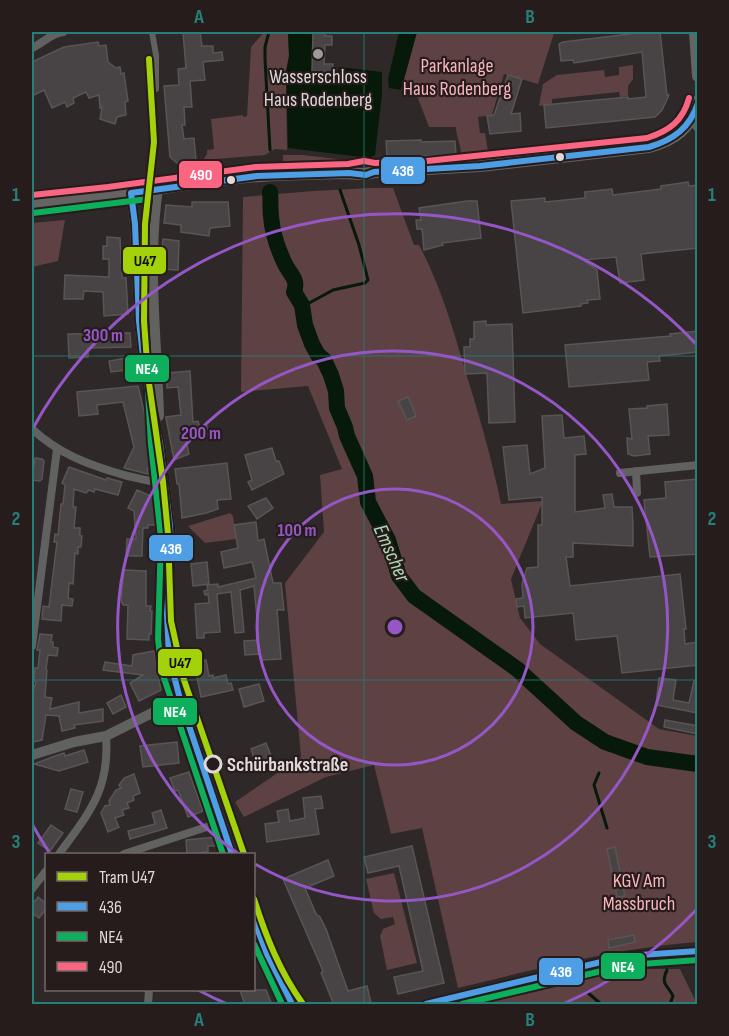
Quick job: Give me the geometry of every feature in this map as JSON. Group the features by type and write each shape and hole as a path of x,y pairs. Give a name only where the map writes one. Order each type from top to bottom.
{"main road":[{"path":"695,32 698,76"},
{"path":"32,204 257,176 349,173 366,175 374,172 480,166 649,147 675,138 688,126 694,124 698,101"}],"street":[{"path":"32,48 57,32"},
{"path":"152,32 156,56 156,89"},
{"path":"158,189 153,224 153,321 160,443 171,547 167,638 171,669 231,853"},
{"path":"131,193 135,224 141,341 145,374 160,443"},
{"path":"32,429 57,449 73,458 154,482 165,482"},
{"path":"32,646 57,449"},
{"path":"620,473 698,465"},
{"path":"636,471 638,493"},
{"path":"32,755 74,742 106,736 180,699"},
{"path":"60,853 87,816 101,789 108,758 106,736"},
{"path":"130,853 222,822"},
{"path":"32,889 45,872"},
{"path":"255,923 267,954 292,1005"},
{"path":"426,1005 626,956 698,951"}],"green space":[{"path":"264,32 288,32 287,150 275,149 265,155 203,160 207,150 214,149 211,119 247,116 251,47"},
{"name":"Parkanlage Haus Rodenberg","path":"417,32 562,32 554,33 538,84 504,74 492,115 478,117 480,133 485,133 488,151 461,155 456,127 429,127 416,93 401,90"},
{"path":"633,65 633,79 628,86 628,96 620,97 619,92 552,99 552,104 539,106 543,84 557,75 604,70 605,77 619,75 619,67"},
{"path":"283,155 303,155 355,161 283,163"},
{"name":"KGV Am Massbruch","path":"393,188 414,245 419,245 440,291 475,404 501,504 543,501 511,579 520,618 540,644 659,729 697,736 697,942 607,954 458,988 422,828 391,834 374,765 326,777 244,817 235,802 301,757 285,583 324,532 320,475 342,469 308,386 241,392 243,197"},
{"path":"65,220 58,261 32,267 32,223"},
{"path":"230,513 233,516 236,539 205,543 188,526"},
{"path":"394,873 417,963 387,970 380,936 383,929 395,924 393,917 381,919 374,913 366,879"},
{"path":"624,969 680,969 697,1004 459,1004 511,989 542,983 566,982"}],"shaded area":[{"path":"288,32 313,32 313,71 338,73 339,67 382,72 382,95 375,155 369,158 288,148 286,72 289,56"},
{"path":"399,32 417,32 401,90 389,88 388,79"}],"building":[{"path":"183,32 200,32 202,46 213,46 213,53 222,52 223,60 203,62 205,80 190,81 192,107 184,107 185,125 182,125 184,139 194,138 196,160 177,163 170,157 164,86 179,85 178,69 186,68"},
{"name":"Wasserschloss Haus Rodenberg","path":"313,32 325,32 325,36 332,36 332,45 325,45 324,64 333,64 332,72 312,71"},
{"path":"630,32 660,32 667,95 669,95 662,110 655,117 546,128 544,105 646,97 642,52 574,63 573,60 561,61 559,44 563,42 630,34"},
{"path":"98,42 99,46 106,45 108,62 116,68 120,67 121,74 124,73 128,101 125,102 126,115 117,117 115,124 100,119 102,107 100,108 99,95 89,98 86,92 73,98 74,103 67,107 65,102 52,108 44,90 32,96 32,62 64,47"},
{"path":"508,75 522,79 511,114 520,113 521,131 490,134 487,116 494,115"},
{"path":"421,140 421,142 455,141 456,155 387,157 386,141"},
{"path":"688,182 689,186 698,185 698,248 641,254 644,280 620,283 616,257 583,260 597,270 600,299 587,300 588,303 581,304 581,306 523,313 511,201 545,198 545,202 585,198 585,192 612,189 613,195 661,189 661,186"},
{"path":"477,201 481,238 442,243 443,245 424,250 422,229 417,229 416,220 421,220 419,208"},
{"path":"192,202 228,202 230,226 210,228 209,236 181,232 181,225 164,223 166,205 192,207"},
{"path":"107,237 120,238 122,278 126,278 128,314 104,316 103,292 84,291 83,299 64,299 65,275 109,277 109,259 103,259 103,246 107,246"},
{"path":"163,239 179,241 178,270 160,269"},
{"path":"486,321 486,325 512,324 515,422 489,423 487,373 465,374 464,347 470,347 470,339 474,339 474,322"},
{"path":"698,331 698,352 659,356 660,361 647,362 649,380 569,387 565,345 671,336 670,334"},
{"path":"130,333 131,347 88,348 88,357 69,358 68,334"},
{"path":"132,357 134,369 111,372 109,361"},
{"path":"190,371 193,422 198,421 200,427 207,426 209,435 186,440 189,454 174,460 166,417 181,415 178,387 167,388 167,373"},
{"path":"138,386 152,445 154,466 147,469 148,474 124,468 134,447 123,402 97,405 98,414 79,416 77,392"},
{"path":"408,397 416,416 407,420 398,401"},
{"path":"667,404 669,435 648,436 650,454 634,456 628,454 627,438 632,439 629,409"},
{"path":"562,415 564,438 584,436 586,454 575,455 575,512 605,508 603,495 612,494 614,507 632,507 633,524 633,546 573,543 573,557 566,557 570,586 680,574 686,629 684,629 685,644 698,642 698,665 622,673 617,636 576,640 573,613 525,618 524,606 517,607 516,599 523,598 522,584 527,568 538,567 538,525 542,525 542,497 509,500 503,447 527,445 530,474 545,468 542,416"},
{"path":"272,448 276,461 279,461 284,474 252,490 248,482 252,480 245,455"},
{"path":"35,458 44,461 40,481 32,480"},
{"path":"227,463 231,499 217,500 218,509 182,518 179,484 177,484 175,469"},
{"path":"69,467 106,480 107,478 122,482 118,495 95,489 94,492 89,490 86,493 74,489 73,507 76,507 74,528 80,528 80,536 82,536 81,547 78,547 78,554 75,553 73,584 69,583 68,598 73,599 72,606 62,605 61,621 42,619 43,606 49,607 57,542 54,542 55,534 58,535 65,485 62,483"},
{"path":"698,479 698,554 650,557 644,500 666,498 665,482"},
{"path":"137,490 153,497 155,525 143,528 142,556 126,556 127,539 136,539 134,511 128,508"},
{"path":"266,498 273,508 257,519 248,506"},
{"path":"256,522 258,541 264,539 273,583 281,583 284,610 277,610 281,659 261,660 260,654 245,655 244,641 259,640 254,586 240,590 244,632 235,633 231,592 217,594 220,632 204,633 204,638 197,638 195,604 209,603 208,594 205,595 204,591 208,590 207,585 218,584 218,587 256,578 252,562 224,568 221,552 238,548 234,525"},
{"path":"207,562 209,584 193,586 191,564"},
{"path":"124,570 146,571 146,606 151,606 150,611 152,611 149,640 127,639 128,605 123,605 121,600"},
{"path":"40,634 52,635 53,647 58,648 57,656 48,655 46,669 45,697 52,698 50,709 79,702 79,713 103,709 103,721 74,725 75,728 62,731 59,716 46,715 42,740 32,742 32,695 36,682 34,681 35,668 38,668 40,650 37,650"},
{"path":"154,651 161,690 139,701 130,683 143,675 103,670 105,662 132,666 133,655"},
{"path":"206,660 209,676 213,675 213,678 226,675 228,684 231,683 233,690 201,697 194,662"},
{"path":"659,678 676,680 673,700 689,703 694,681 698,681 698,713 656,705"},
{"path":"259,684 264,701 244,707 239,689"},
{"path":"121,695 126,707 113,714 107,703"},
{"path":"665,720 698,726 698,734 664,727"},
{"path":"177,742 179,763 143,767 140,746"},
{"path":"266,743 274,763 258,769 251,749"},
{"path":"84,750 88,762 59,771 34,764 64,753 65,756"},
{"path":"189,772 203,811 188,817 178,790 175,791 170,778"},
{"path":"134,774 140,793 133,796 134,800 127,803 129,808 122,810 124,815 115,818 119,827 108,832 101,813 105,806 110,805 109,801 116,790 121,788 119,785 124,778"},
{"path":"71,789 83,792 77,812 65,809"},
{"path":"321,796 323,808 315,809 319,834 267,842 265,824 279,822 277,811 288,809 290,821 305,818 303,798"},
{"path":"161,810 167,828 130,839 128,831 155,824 152,813"},
{"path":"51,825 63,833 50,851 38,843"},
{"path":"216,837 216,846 208,846 208,851 202,853 187,853 186,840"},
{"path":"412,846 444,983 398,994 394,977 423,971 399,866 368,873 364,857"},
{"path":"615,847 625,896 617,897 607,849"},
{"path":"328,860 334,876 305,888 316,914 326,929 348,991 367,986 371,1003 334,1005 321,973 323,971 283,879"},
{"path":"38,897 45,902 45,910 39,918 32,913 32,905"},
{"path":"634,935 635,942 609,948 608,940"},
{"path":"266,990 272,1005 245,1005 240,991"}],"waterway":[{"name":"Emscher","path":"269,32 265,59 270,150"},
{"path":"302,307 333,290 365,283 368,280 359,245 340,190"},
{"name":"Emscher","path":"270,192 272,222 278,246 294,280 294,292 302,305 305,325 312,344 324,360 331,375 336,391 337,408 365,476 368,502 388,540 399,576 414,596 517,669 576,723 605,742 647,757 698,764"},
{"name":"Emscher","path":"608,749 611,745"},
{"path":"599,773 594,785 607,828"},
{"path":"667,970 664,979 673,996 670,1004"},
{"path":"587,992 601,1004"}],"tram line":[{"name":"U47","path":"149,59 154,142 145,224 144,321 148,376 168,534 171,621 184,680 244,853"},
{"name":"U47","path":"255,902 274,954 303,1004"}],"transit line":[{"name":"490","path":"32,195 256,167 348,164 364,161 375,163 427,161 647,138 674,124 683,113 689,98"},
{"name":"436","path":"232,853 180,699 169,657 167,614 171,557 170,526 160,443 145,374 139,321 135,224 131,193 257,176 349,173 366,175 374,172 480,166 649,147 666,141 680,132 695,112 698,103"},
{"name":"NE4","path":"33,213 148,199 143,242 144,321 151,444 161,538 158,639 162,672 223,853"},
{"name":"436","path":"255,923 267,954 292,1004"},
{"name":"NE4","path":"255,946 282,1004"},
{"name":"436","path":"426,1004 626,956 698,951"},
{"name":"NE4","path":"462,1004 627,965 698,960"}],"place":[{"name":"Wasserschloss Haus Rodenberg","path":"318,54"},
{"name":"Schürbankstraße","path":"213,764"}]}
